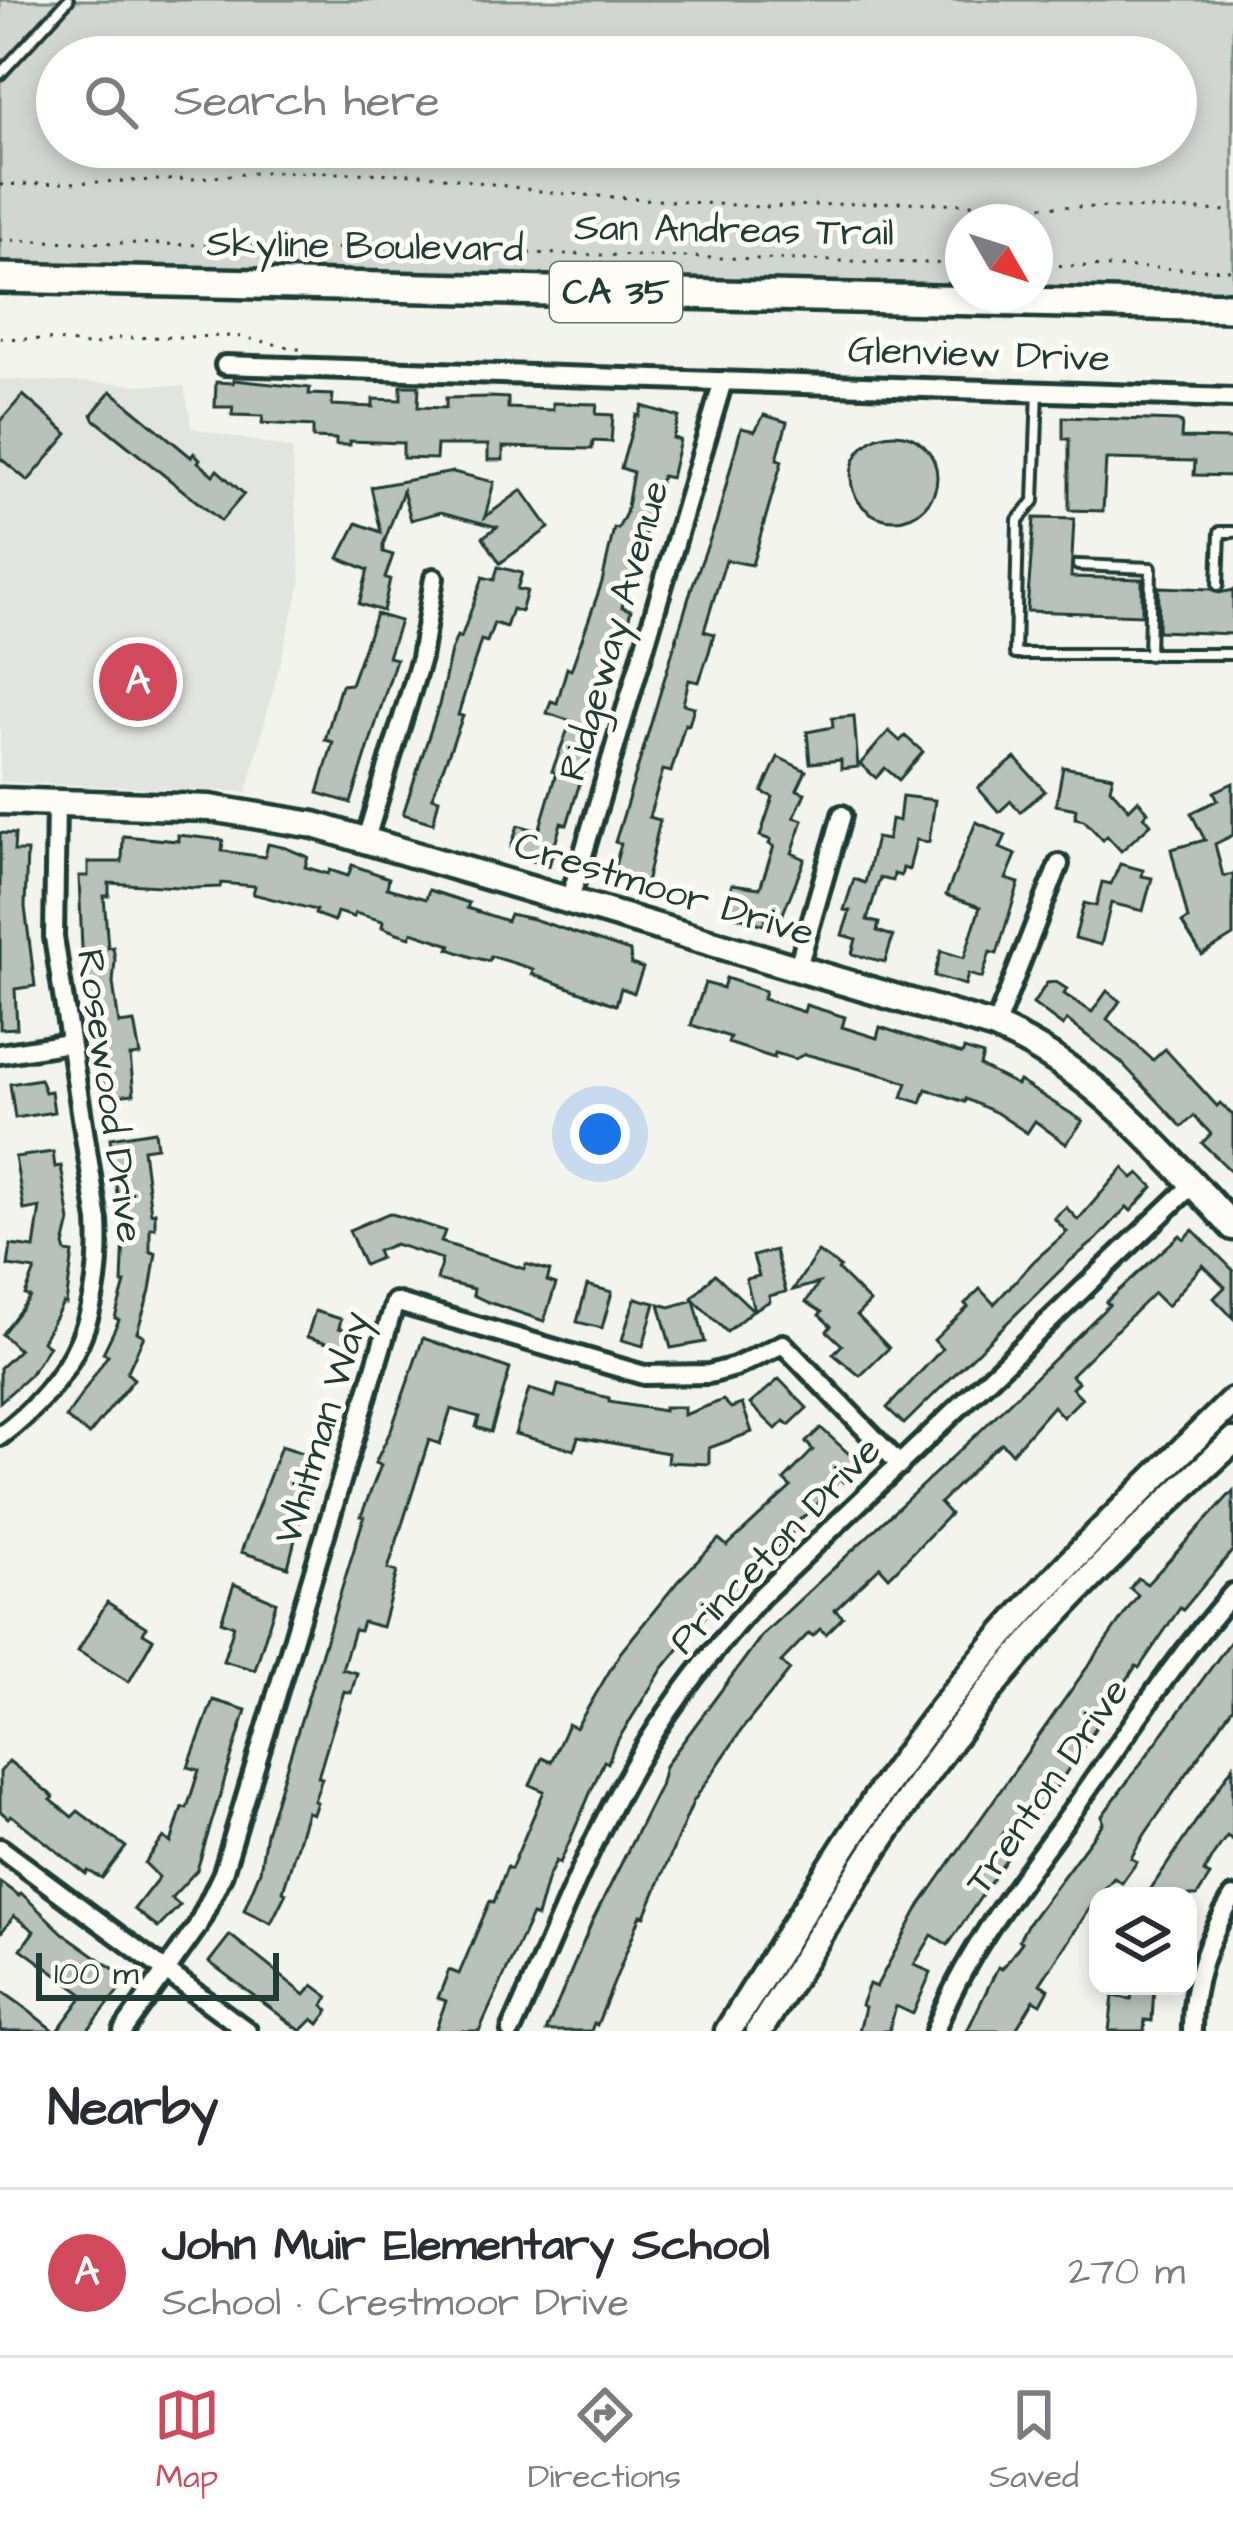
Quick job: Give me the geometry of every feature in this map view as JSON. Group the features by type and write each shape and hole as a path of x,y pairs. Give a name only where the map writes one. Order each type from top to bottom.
{"main road":[{"name":"Skyline Boulevard","path":"0,278 1233,307"},
{"name":"Crestmoor Drive","path":"0,801 264,814 365,839 995,1027 1076,1070 1233,1227"},
{"path":"728,2031 857,1828 951,1696 1057,1574 1233,1401"},
{"path":"759,2031 890,1825 982,1700 1098,1570 1233,1441"}],"street":[{"path":"225,365 723,381"},
{"name":"Glenview Drive","path":"723,381 1233,398"},
{"name":"Ridgeway Avenue","path":"569,899 723,381"},
{"path":"365,839 422,658 434,578"},
{"name":"Rosewood Drive","path":"0,1436 47,1395 66,1368 95,1298 100,1261 53,921 56,803"},
{"path":"798,967 842,815"},
{"path":"995,1027 1059,864"},
{"path":"0,1054 68,1043"},
{"name":"Princeton Drive","path":"511,2031 616,1801 669,1709 710,1654 761,1596 1192,1184"},
{"name":"Whitman Way","path":"123,2031 197,1927 223,1874 395,1302 644,1375 709,1374 736,1367 783,1344 900,1465"},
{"name":"Trenton Drive","path":"935,2031 965,1967 994,1921 1180,1657 1233,1593"},
{"path":"0,1848 247,2031"},
{"path":"1192,2031 1195,1987 1204,1955 1233,1897"}],"lane":[{"path":"0,74 68,0"},
{"path":"1038,389 1034,501 1018,520 1016,654 1233,655"},
{"path":"1218,585 1220,532 1233,532"},
{"path":"1078,565 1151,568 1149,655"}],"path":[{"path":"0,185 265,172 423,174 554,193 763,207 899,202 1233,211"},
{"name":"San Andreas Trail","path":"0,241 945,264"},
{"path":"1053,266 1233,270"},
{"path":"0,338 93,346 115,338 236,336 314,352 328,368"}],"shaded area":[{"path":"0,0 1233,0 1233,307 1053,303 1053,204 945,204 945,300 0,278"},
{"path":"0,379 184,386 192,428 292,449 301,581 247,792 0,782"}],"building":[{"path":"216,382 310,388 309,394 333,395 332,405 373,407 373,399 401,400 401,386 419,386 418,407 446,408 446,398 490,397 508,398 508,408 553,410 553,403 597,404 596,414 613,415 611,442 593,441 592,449 503,447 503,460 488,460 488,445 437,445 436,459 403,458 403,443 336,445 336,439 313,438 313,426 262,423 263,416 232,415 233,407 215,407"},
{"path":"111,391 191,457 194,453 213,475 217,470 244,494 221,521 94,419 92,414"},
{"path":"23,395 68,434 28,481 0,458 0,422"},
{"path":"642,406 679,417 673,438 680,440 671,478 662,476 632,569 622,607 631,610 617,661 567,825 561,823 549,866 513,855 511,847 518,825 539,831 556,773 552,771 571,721 547,713 551,701 557,703 567,668 571,670 602,582 614,528 618,529 626,513 633,472 621,468"},
{"path":"764,415 787,422 777,459 782,461 752,565 726,560 704,631 714,634 709,652 699,682 689,680 683,704 694,707 689,725 685,724 671,772 663,770 649,817 660,820 644,893 610,883 621,844 615,842 692,587 717,520 741,428 755,431"},
{"path":"1063,417 1177,421 1182,423 1181,438 1233,439 1233,476 1194,475 1195,461 1106,459 1103,511 1069,510 1069,439 1063,439"},
{"path":"894,434 910,437 924,447 934,461 934,493 924,507 910,517 894,520 878,517 864,507 854,493 851,477 854,461 864,447 878,437"},
{"path":"453,472 494,482 485,517 522,490 549,528 500,563 483,537 497,527 441,512 411,520 403,491 383,545 383,552 393,555 385,578 390,579 383,611 359,604 368,570 339,558 357,523 381,532 371,487"},
{"path":"1034,518 1074,519 1071,577 1142,579 1142,615 1027,611"},
{"path":"498,567 522,573 517,589 527,591 521,612 512,609 506,627 494,623 487,642 481,640 458,715 463,716 432,797 439,799 433,823 403,814 439,705 451,651 457,636 461,638 483,577 494,580"},
{"path":"1159,587 1233,590 1233,634 1158,631"},
{"path":"376,614 400,621 388,657 396,659 351,803 318,793 333,742 325,740 341,685 351,684"},
{"path":"854,716 858,767 841,769 841,760 810,763 807,732 833,727 832,718"},
{"path":"889,731 900,741 905,736 923,752 899,780 885,768 876,778 860,764"},
{"path":"778,757 806,771 797,790 805,793 794,817 803,820 792,853 805,859 782,916 768,912 764,925 723,912 732,884 760,888 774,846 760,836 773,797 762,792"},
{"path":"1015,758 1045,791 1020,812 1011,801 999,812 978,788"},
{"path":"1063,767 1113,776 1110,788 1129,809 1138,800 1151,824 1121,851 1107,836 1103,840 1084,820 1075,818 1076,809 1056,805"},
{"path":"1233,783 1233,835 1215,844 1223,876 1233,874 1233,936 1202,955 1182,923 1188,919 1171,849 1205,840 1191,813 1218,800 1214,792"},
{"path":"902,796 935,800 929,842 916,840 909,870 903,868 901,876 894,874 893,881 880,878 867,920 879,923 877,931 893,936 885,962 852,954 856,939 842,935 850,911 844,910 854,879 865,883 876,838 888,840 891,819 899,821"},
{"path":"976,822 1006,835 1000,848 1016,855 1006,879 1019,883 997,954 990,952 982,978 968,974 965,985 934,976 941,951 964,958 980,907 946,895"},
{"path":"0,833 15,834 14,851 27,851 25,907 35,986 15,989 17,1028 0,1029"},
{"path":"178,835 223,840 222,851 265,857 268,844 286,848 308,857 305,867 328,874 330,870 348,876 352,865 389,878 387,888 426,899 429,890 507,921 510,914 533,919 630,951 631,964 643,968 634,993 621,988 616,1005 532,974 533,969 491,956 489,961 472,957 412,932 410,937 397,933 382,927 383,921 337,912 334,921 315,914 316,910 253,894 255,886 109,883 109,896 104,896 119,1024 134,1022 140,1055 130,1056 134,1094 105,1097 82,949 79,876 88,876 88,862 122,862 123,836 178,841"},
{"path":"1120,864 1143,870 1142,876 1152,878 1143,911 1111,903 1101,945 1075,938 1084,903 1096,906 1102,882 1111,884"},
{"path":"726,978 765,991 763,999 804,1012 806,1005 845,1017 842,1027 877,1038 880,1027 962,1054 964,1049 983,1055 980,1066 1017,1085 1019,1081 1083,1121 1066,1144 1035,1121 1027,1133 966,1099 926,1089 921,1103 902,1097 907,1083 890,1077 805,1054 795,1059 775,1053 774,1058 728,1043 730,1037 691,1025 705,983 723,988"},
{"path":"1047,983 1067,989 1064,994 1092,1012 1107,991 1120,1001 1107,1019 1153,1060 1165,1049 1217,1106 1220,1103 1233,1115 1233,1173 1202,1143 1211,1134 1194,1116 1182,1127 1121,1062 1067,1020 1063,1026 1033,1004"},
{"path":"40,1079 45,1092 51,1091 54,1112 15,1118 10,1084"},
{"path":"155,1131 157,1147 143,1149 151,1213 155,1212 150,1252 156,1253 137,1332 144,1336 127,1373 134,1379 89,1435 66,1418 108,1355 103,1353 119,1320 115,1318 125,1283 125,1208 119,1209 110,1138"},
{"path":"53,1152 55,1167 61,1166 70,1221 64,1246 73,1253 66,1304 42,1341 49,1346 30,1375 0,1402 0,1368 19,1350 2,1334 30,1297 25,1295 35,1270 8,1266 11,1245 34,1248 40,1207 24,1210 15,1157"},
{"path":"1123,1168 1133,1178 1139,1173 1153,1187 1070,1261 904,1424 887,1408 942,1349 934,1340 980,1289 994,1304 1067,1232 1054,1218 1066,1207 1078,1220"},
{"path":"389,1213 445,1231 441,1242 524,1269 526,1264 550,1271 547,1281 556,1284 544,1321 488,1302 473,1295 474,1289 437,1280 442,1259 395,1244 377,1251 380,1258 364,1265 349,1230"},
{"path":"1193,1230 1233,1270 1233,1318 1214,1298 1225,1287 1203,1265 1167,1306 1154,1293 1071,1375 1078,1382 1072,1388 1082,1398 1063,1417 1053,1406 1012,1453 1002,1443 994,1449 940,1503 950,1514 889,1577 880,1567 835,1610 843,1617 826,1634 820,1629 813,1636 809,1633 781,1662 790,1670 693,1802 597,2025 591,2031 546,2031 592,1922 660,1786 665,1766 763,1634 976,1435 1109,1305 1106,1302 1180,1235 1184,1239"},
{"path":"775,1250 786,1292 769,1296 770,1301 754,1310 746,1279 759,1276 753,1256"},
{"path":"818,1252 840,1267 870,1302 857,1315 889,1348 860,1376 833,1354 842,1345 827,1331 831,1326 819,1315 822,1312 806,1302 819,1283 793,1290"},
{"path":"715,1274 753,1310 727,1332 692,1298"},
{"path":"587,1285 612,1292 602,1328 577,1322"},
{"path":"635,1298 655,1303 643,1346 622,1340"},
{"path":"694,1300 705,1342 671,1348 659,1304 670,1307"},
{"path":"315,1311 341,1319 339,1328 352,1332 347,1349 307,1337"},
{"path":"423,1338 510,1369 491,1432 476,1427 479,1417 451,1409 440,1444 429,1440 388,1569 397,1572 382,1627 363,1622 360,1631 354,1630 342,1669 357,1673 351,1693 344,1691 318,1777 322,1778 317,1802 313,1814 307,1812 286,1893 271,1923 244,1910 260,1871 266,1833 361,1516 381,1465 375,1463"},
{"path":"779,1379 807,1408 789,1425 784,1421 776,1429 750,1404"},
{"path":"558,1385 609,1398 609,1402 664,1411 664,1407 684,1407 684,1415 723,1400 731,1408 742,1404 752,1432 709,1448 709,1464 667,1462 668,1453 578,1437 574,1450 515,1434 529,1389 555,1397"},
{"path":"821,1428 861,1465 843,1482 840,1478 790,1527 794,1531 728,1596 724,1593 663,1668 608,1763 604,1761 560,1863 556,1861 548,1877 537,1917 532,1915 479,2031 435,2031 446,2001 438,1998 449,1970 459,1974 544,1791 530,1785 542,1758 551,1762 568,1724 576,1728 620,1653 678,1581 719,1539 727,1546 791,1487 784,1480 813,1450 806,1442"},
{"path":"281,1446 316,1457 288,1567 241,1552"},
{"path":"1233,1491 1233,1550 1136,1666 1033,1823 1018,1813 1000,1838 1014,1848 948,1945 932,1935 914,1965 931,1972 913,2014 896,2006 889,2031 859,2031 869,1984 876,1987 920,1905 1138,1595 1130,1588 1138,1578 1147,1584"},
{"path":"234,1584 276,1602 255,1670 223,1661 234,1626 221,1621"},
{"path":"107,1602 146,1627 143,1633 153,1639 129,1682 78,1651"},
{"path":"1233,1638 1233,1707 1145,1834 1131,1858 1137,1862 1122,1883 1114,1878 1106,1887 1089,1887 1089,1910 1040,1984 1049,1989 1041,2004 1034,2000 1015,2031 967,2031 998,1967 1002,1969 1022,1942 1027,1925 1103,1823 1102,1816"},
{"path":"213,1700 246,1710 197,1870 171,1898 180,1905 158,1928 134,1909 159,1877 145,1863 164,1837 171,1843 182,1807 187,1808 199,1770 188,1767"},
{"path":"9,1761 72,1817 78,1811 126,1847 102,1878 86,1874 0,1811 0,1772"},
{"path":"1233,1766 1233,1840 1227,1836 1212,1857 1204,1872 1210,1876 1197,1896 1197,1887 1152,1887"},
{"path":"0,1882 21,1893 63,1933 128,1979 87,2031 57,2031 84,1995 21,1949 34,1931 14,1916 0,1934"},
{"path":"230,1935 305,1995 313,1985 329,1997 323,2005 329,2011 319,2024 313,2019 301,2031 209,1962"},
{"path":"0,1990 20,2004 54,2031 0,2031"},
{"path":"1132,1995 1153,1995 1152,2021 1145,2020 1144,2031 1109,2031 1113,1996 1131,1999"}],"place":[{"name":"John Muir Elementary School","path":"138,682"}]}
